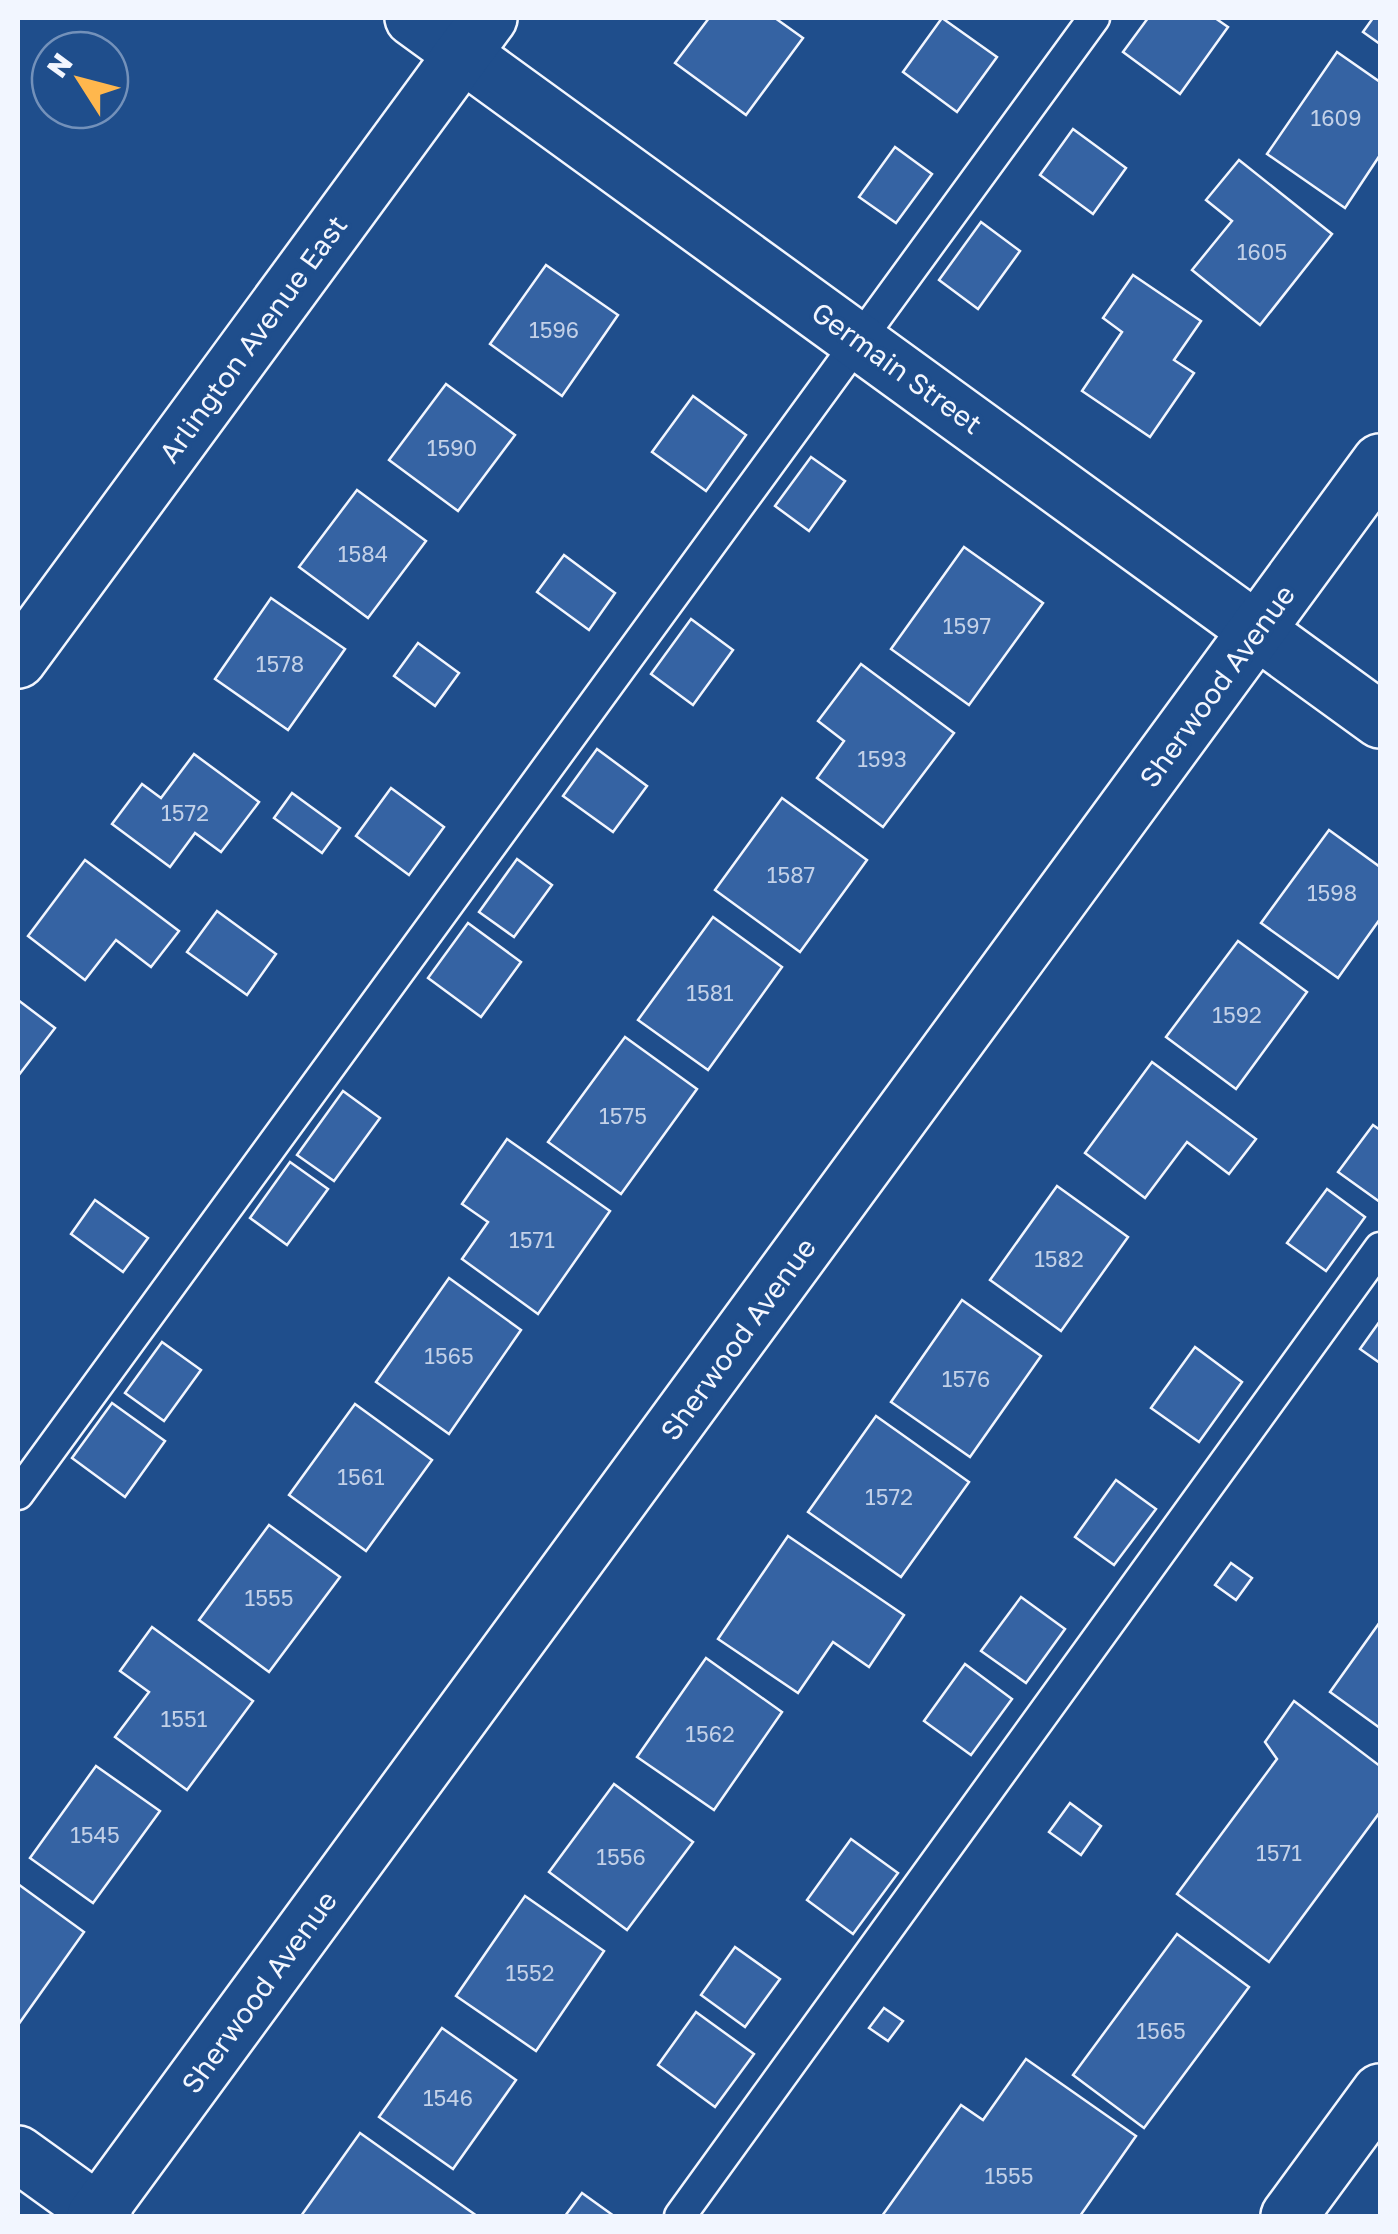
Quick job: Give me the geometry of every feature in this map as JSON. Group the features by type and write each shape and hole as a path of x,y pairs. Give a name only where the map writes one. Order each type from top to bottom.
{"street":[{"name":"Germain Street","path":"413,18 476,36 859,341 1380,720"},
{"name":"Arlington Avenue East","path":"18,660 476,36"},
{"name":"Sherwood Avenue","path":"99,2215 1380,462"},
{"path":"1289,2216 1380,2092"},
{"path":"18,2154 99,2215"}],"lane":[{"path":"18,1494 1094,18"},
{"path":"680,2216 1380,1248"}],"building":[{"path":"709,18 775,18 803,38 746,115 675,63"},
{"path":"942,18 997,57 957,112 903,72"},
{"path":"1148,18 1215,18 1228,27 1180,94 1123,52"},
{"path":"1373,18 1380,18 1380,44 1363,32"},
{"path":"1337,52 1380,82 1380,155 1345,208 1267,154"},
{"path":"1073,129 1126,168 1093,214 1040,175"},
{"path":"895,147 932,174 896,223 859,197"},
{"path":"1239,160 1332,234 1260,325 1192,270 1232,221 1206,200"},
{"path":"981,222 1020,251 978,309 939,280"},
{"path":"546,265 618,315 562,396 490,344"},
{"path":"1133,275 1201,321 1174,360 1194,373 1150,437 1082,391 1122,332 1103,318"},
{"path":"446,384 515,435 458,511 389,460"},
{"path":"693,396 746,435 706,491 652,452"},
{"path":"811,457 845,481 809,531 775,506"},
{"path":"357,490 426,541 368,618 299,567"},
{"path":"964,547 1043,603 969,705 891,649"},
{"path":"564,555 615,593 589,630 537,592"},
{"path":"271,598 345,649 288,730 215,679"},
{"path":"691,619 733,650 693,705 651,674"},
{"path":"418,643 459,673 435,706 394,676"},
{"path":"861,664 954,733 883,827 817,778 844,741 818,721"},
{"path":"597,749 647,786 613,832 563,796"},
{"path":"194,754 259,802 221,852 195,833 170,867 112,824 142,784 161,798"},
{"path":"391,788 444,827 409,875 356,836"},
{"path":"292,793 340,828 322,853 274,818"},
{"path":"782,798 867,860 800,952 715,890"},
{"path":"1329,830 1380,867 1380,919 1338,978 1261,923"},
{"path":"517,859 552,885 514,937 479,912"},
{"path":"85,860 179,931 151,967 116,940 85,980 28,936"},
{"path":"217,911 276,954 247,995 187,952"},
{"path":"713,917 782,967 708,1070 638,1020"},
{"path":"468,923 521,962 481,1017 428,978"},
{"path":"1238,941 1307,992 1236,1089 1166,1037"},
{"path":"18,1000 55,1028 18,1076"},
{"path":"625,1037 697,1089 621,1194 548,1142"},
{"path":"1152,1062 1256,1139 1229,1174 1187,1142 1145,1198 1085,1153"},
{"path":"343,1091 380,1118 334,1181 297,1155"},
{"path":"1373,1125 1380,1130 1380,1202 1338,1172"},
{"path":"507,1139 610,1211 538,1314 462,1259 488,1222 462,1204"},
{"path":"290,1162 328,1189 287,1245 250,1218"},
{"path":"1057,1186 1128,1237 1061,1331 990,1280"},
{"path":"1327,1189 1365,1217 1326,1271 1287,1243"},
{"path":"95,1200 148,1238 123,1272 71,1234"},
{"path":"449,1278 521,1330 449,1434 376,1382"},
{"path":"962,1300 1041,1356 970,1457 891,1402"},
{"path":"1380,1321 1380,1363 1360,1349"},
{"path":"162,1342 201,1370 164,1421 125,1393"},
{"path":"1195,1347 1242,1382 1199,1442 1151,1408"},
{"path":"112,1403 165,1441 125,1497 72,1458"},
{"path":"355,1404 432,1460 366,1551 289,1495"},
{"path":"876,1416 969,1482 901,1577 808,1512"},
{"path":"1116,1480 1156,1509 1114,1565 1075,1537"},
{"path":"269,1525 340,1577 269,1672 199,1620"},
{"path":"788,1536 904,1615 869,1667 833,1642 798,1693 718,1639"},
{"path":"1231,1563 1252,1578 1236,1600 1215,1585"},
{"path":"1021,1597 1065,1629 1026,1683 981,1651"},
{"path":"1380,1622 1380,1728 1330,1692"},
{"path":"152,1627 253,1701 187,1790 115,1737 149,1692 120,1671"},
{"path":"706,1658 782,1712 714,1810 637,1757"},
{"path":"965,1664 1012,1699 971,1755 924,1721"},
{"path":"1294,1701 1380,1766 1380,1812 1269,1962 1177,1894 1277,1759 1265,1742"},
{"path":"96,1766 160,1811 93,1903 30,1858"},
{"path":"614,1784 693,1842 627,1930 549,1872"},
{"path":"1070,1803 1101,1826 1081,1855 1049,1832"},
{"path":"851,1839 898,1873 853,1934 807,1900"},
{"path":"18,1884 84,1932 18,2025"},
{"path":"525,1896 604,1951 536,2051 456,1996"},
{"path":"1177,1934 1249,1987 1144,2128 1073,2075"},
{"path":"735,1947 780,1979 745,2027 701,1995"},
{"path":"884,2008 903,2021 888,2041 869,2028"},
{"path":"696,2012 754,2054 715,2107 658,2065"},
{"path":"442,2028 516,2080 453,2169 379,2117"},
{"path":"1026,2059 1136,2136 1080,2216 882,2216 961,2105 983,2120"},
{"path":"360,2133 477,2216 301,2216"},
{"path":"582,2193 614,2216 565,2216"}]}
